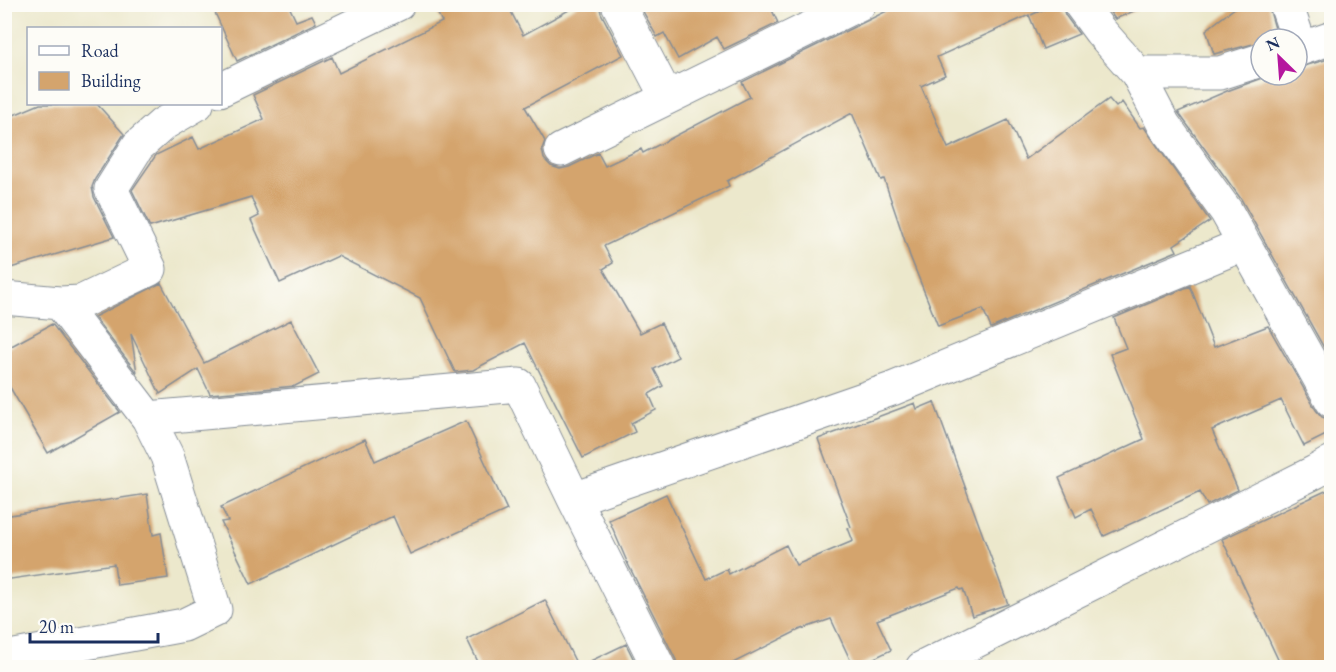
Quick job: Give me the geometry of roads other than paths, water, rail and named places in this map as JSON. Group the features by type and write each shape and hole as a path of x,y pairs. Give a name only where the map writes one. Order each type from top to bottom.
{"street":[{"path":"222,89 398,4"},
{"path":"618,4 666,98"},
{"path":"561,150 859,4"},
{"path":"1080,4 1137,73 1164,124 1226,211 1332,401"},
{"path":"1286,4 1293,27"},
{"path":"1309,46 1332,39"},
{"path":"1137,73 1220,73 1249,64"},
{"path":"4,298 60,303 81,302 150,269 111,189 138,146 163,124 195,105"},
{"path":"574,500 892,389 1244,244"},
{"path":"4,658 184,624 215,610 167,456 148,418 60,303"},
{"path":"148,418 519,385 659,668"},
{"path":"922,668 1332,462"}]}
